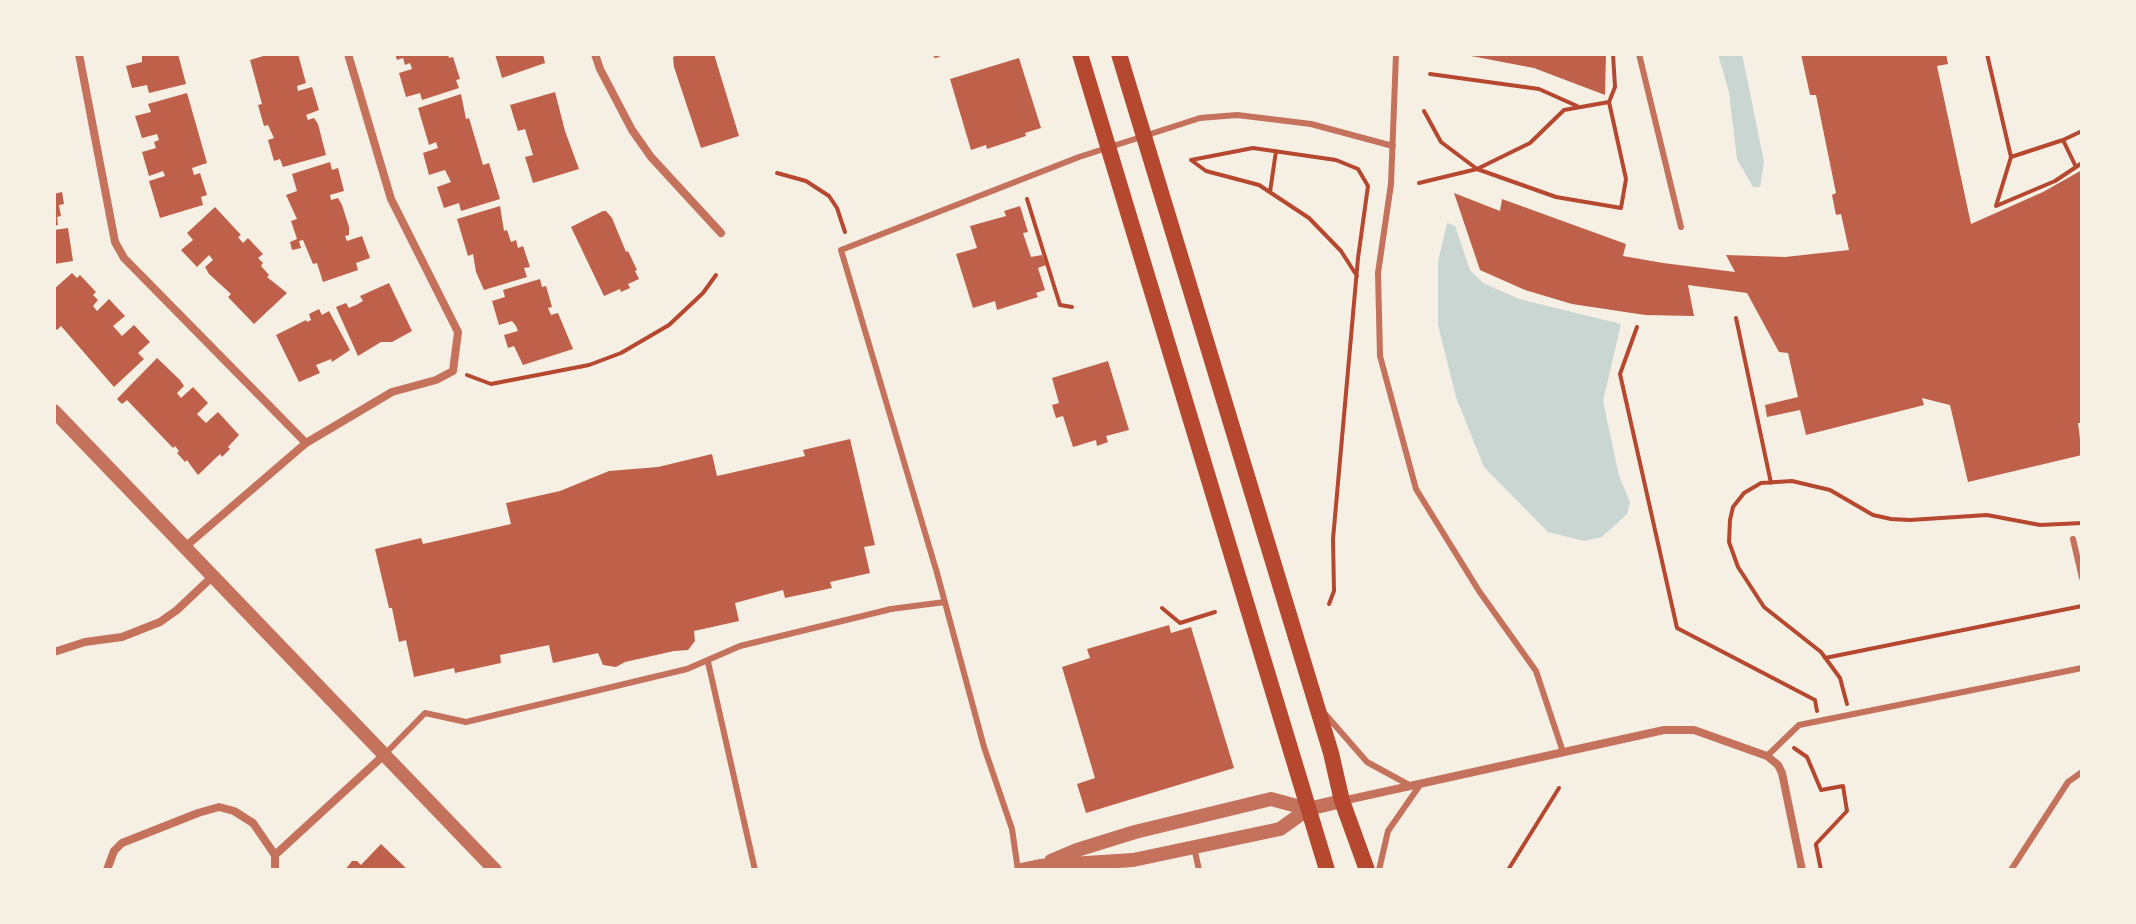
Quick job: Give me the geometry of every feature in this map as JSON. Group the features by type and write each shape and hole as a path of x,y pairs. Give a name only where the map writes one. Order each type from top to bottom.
{"main road":[{"path":"1080,54 1327,870"},
{"path":"1119,54 1315,702 1342,801 1367,870"}],"street":[{"path":"79,54 115,242 124,258 306,443"},
{"path":"185,547 306,443 392,392 436,380 453,371 458,332 391,199 348,54"},
{"path":"595,54 600,69 643,146 670,180 721,233"},
{"path":"54,411 493,869"},
{"path":"54,652 76,644 122,637 160,622 213,575"},
{"path":"1019,870 1133,860 1280,829 1308,809 1679,728 1694,730 1767,756 1782,773 1802,870"},
{"path":"275,855 384,755"},
{"path":"1040,866 1077,850 1135,832 1271,799 1308,809"},
{"path":"107,870 114,851 122,843 211,808 227,808 253,823 275,855 275,870"}],"lane":[{"path":"1396,54 1391,184 1378,273 1380,356 1416,489 1479,591 1536,671 1563,752"},
{"path":"1639,54 1681,227"},
{"path":"1019,870 1012,829 984,747 945,602 841,250 1108,146 1200,118 1237,115 1311,124 1393,146"},
{"path":"2073,539 2082,578"},
{"path":"384,755 425,713 466,722 658,677 708,662 740,646 891,609 945,602"},
{"path":"708,662 755,870"},
{"path":"1767,756 1799,725 2082,668"},
{"path":"1315,702 1367,762 1411,786"},
{"path":"2011,870 2068,782 2082,772"},
{"path":"1379,870 1388,831 1421,784"},
{"path":"1194,847 1199,870"}],"path":[{"path":"1424,111 1441,142 1477,169 1556,197 1621,208 1626,179 1609,102 1615,87 1613,54"},
{"path":"1987,54 2011,157 1996,206 2055,181 2082,163"},
{"path":"1430,74 1539,89 1577,106"},
{"path":"1419,183 1477,169 1530,143 1564,110 1609,102"},
{"path":"2011,157 2082,131"},
{"path":"2063,140 2076,167"},
{"path":"1329,604 1334,591 1333,539 1368,186 1358,169 1336,160 1276,151 1253,148 1191,160 1206,171 1259,185 1309,218 1341,251 1357,276"},
{"path":"1270,192 1276,151"},
{"path":"777,173 806,181 829,196 837,208 845,232"},
{"path":"1027,199 1060,305 1072,307"},
{"path":"453,371 491,384 589,365 621,353 669,325 703,293 716,275"},
{"path":"1736,318 1771,483"},
{"path":"1637,327 1620,374 1677,628 1815,700 1820,720"},
{"path":"1850,714 1840,678 1825,658 1764,607 1738,567 1729,542 1733,507 1744,493 1761,483 1792,481 1830,490 1873,515 1891,519 1987,515 2040,525 2082,523"},
{"path":"1825,658 2082,606"},
{"path":"1162,608 1180,623 1215,612"},
{"path":"1784,737 1807,757 1821,790 1843,786 1847,811 1816,844"},
{"path":"1508,870 1559,788"}],"shaded area":[{"path":"1718,54 1742,54 1764,162 1760,187 1753,187 1737,159 1729,92"},
{"path":"1447,223 1455,226 1470,270 1483,283 1519,299 1621,324 1603,401 1619,476 1630,502 1627,514 1602,537 1584,541 1548,532 1484,467 1456,397 1438,325 1438,262"}],"building":[{"path":"142,54 178,54 186,84 149,93 147,85 132,88 126,66 142,62"},
{"path":"270,54 298,54 306,83 297,86 298,91 312,87 319,110 306,115 308,120 314,118 318,124 326,155 283,167 280,159 274,161 268,140 274,138 268,125 264,126 258,105 262,104 250,60"},
{"path":"395,54 448,54 449,58 453,57 460,79 456,80 459,88 422,100 420,93 406,97 399,73 412,69 410,63 405,65 403,58 397,60"},
{"path":"495,54 543,54 545,63 502,78"},
{"path":"680,54 714,54 739,136 701,148 674,67 673,57"},
{"path":"1471,54 1606,54 1605,95 1534,68"},
{"path":"1801,54 1946,54 1948,64 1937,66 1971,224 2043,192 2082,170 2082,423 2078,423 2082,455 1968,482 1950,405 1922,398 1924,405 1806,435 1800,410 1767,417 1765,405 1798,397 1788,353 1779,352 1747,293 1688,285 1694,316 1645,315 1572,304 1525,290 1480,270 1454,193 1500,211 1502,199 1626,244 1623,256 1663,263 1735,272 1726,255 1785,257 1849,250 1841,214 1836,215 1832,195 1836,193 1816,95 1810,95"},
{"path":"1019,58 1041,128 987,149 986,145 971,150 950,79"},
{"path":"555,92 579,169 533,183 525,157 533,155 525,129 518,131 510,105"},
{"path":"187,93 207,163 192,168 194,175 200,173 207,195 201,197 203,205 160,218 149,181 165,176 163,171 149,176 142,152 156,148 154,142 159,140 157,134 142,138 135,116 151,112 148,104"},
{"path":"461,94 466,119 469,118 483,165 489,163 500,199 461,211 459,203 444,208 437,187 451,182 445,170 429,175 423,153 438,148 436,142 429,145 418,108"},
{"path":"330,162 332,170 338,168 344,191 330,195 331,200 338,198 342,205 349,227 349,235 345,236 347,241 362,236 370,258 356,263 358,270 323,282 317,263 313,264 303,240 299,241 301,248 292,250 290,242 297,239 291,221 297,219 286,195 297,191 292,174"},
{"path":"62,192 64,204 59,205 61,216 57,217 58,225 54,226 54,194"},
{"path":"500,206 504,231 507,230 511,242 516,240 518,248 523,246 530,267 524,268 527,277 484,290 473,254 468,256 457,219"},
{"path":"1020,206 1028,232 1023,233 1031,257 1042,255 1046,265 1038,268 1045,290 1036,293 1038,297 997,310 995,301 973,308 956,254 977,248 970,226 1006,216 1004,211"},
{"path":"215,207 241,235 238,237 243,243 248,238 263,254 258,258 269,275 267,277 287,293 254,324 228,297 231,294 209,274 205,267 213,260 209,255 197,267 181,250 193,240 187,233"},
{"path":"603,211 612,218 639,279 628,284 630,288 604,296 571,227"},
{"path":"68,228 73,261 54,264 54,230"},
{"path":"72,273 77,278 80,275 96,292 93,295 98,300 93,306 97,311 109,299 125,316 113,326 122,336 134,325 150,342 138,353 144,359 114,387 61,326 57,330 54,327 54,289"},
{"path":"540,279 542,287 546,286 551,315 558,313 573,349 523,365 514,346 508,348 504,335 518,331 516,326 512,321 499,325 492,301 505,297 503,290"},
{"path":"389,283 412,331 392,342 381,342 358,356 336,307 346,303 349,308 356,305 363,301 360,296"},
{"path":"319,309 322,315 329,311 350,350 332,362 331,359 316,365 320,373 299,382 276,335 311,320 309,314"},
{"path":"157,358 184,386 177,393 181,398 193,387 208,403 197,414 206,423 218,412 239,435 222,457 220,454 198,475 187,460 185,462 177,453 179,451 175,446 173,448 127,400 122,404 117,399"},
{"path":"1108,361 1129,430 1106,436 1108,442 1097,446 1096,440 1073,447 1063,416 1056,418 1052,405 1059,403 1052,378"},
{"path":"850,439 875,545 864,547 870,573 830,582 832,588 785,598 783,590 735,603 739,621 694,631 695,641 688,650 625,662 616,667 603,665 598,653 553,663 549,645 500,655 501,663 455,673 454,668 414,677 406,640 399,642 375,549 421,538 423,544 511,524 506,503 560,491 609,471 658,467 712,454 717,476 805,456 803,450"},
{"path":"1169,625 1171,633 1191,627 1234,768 1086,813 1077,784 1095,778 1062,667 1090,658 1087,649"},
{"path":"381,844 408,870 345,870 352,861 361,865"}]}
